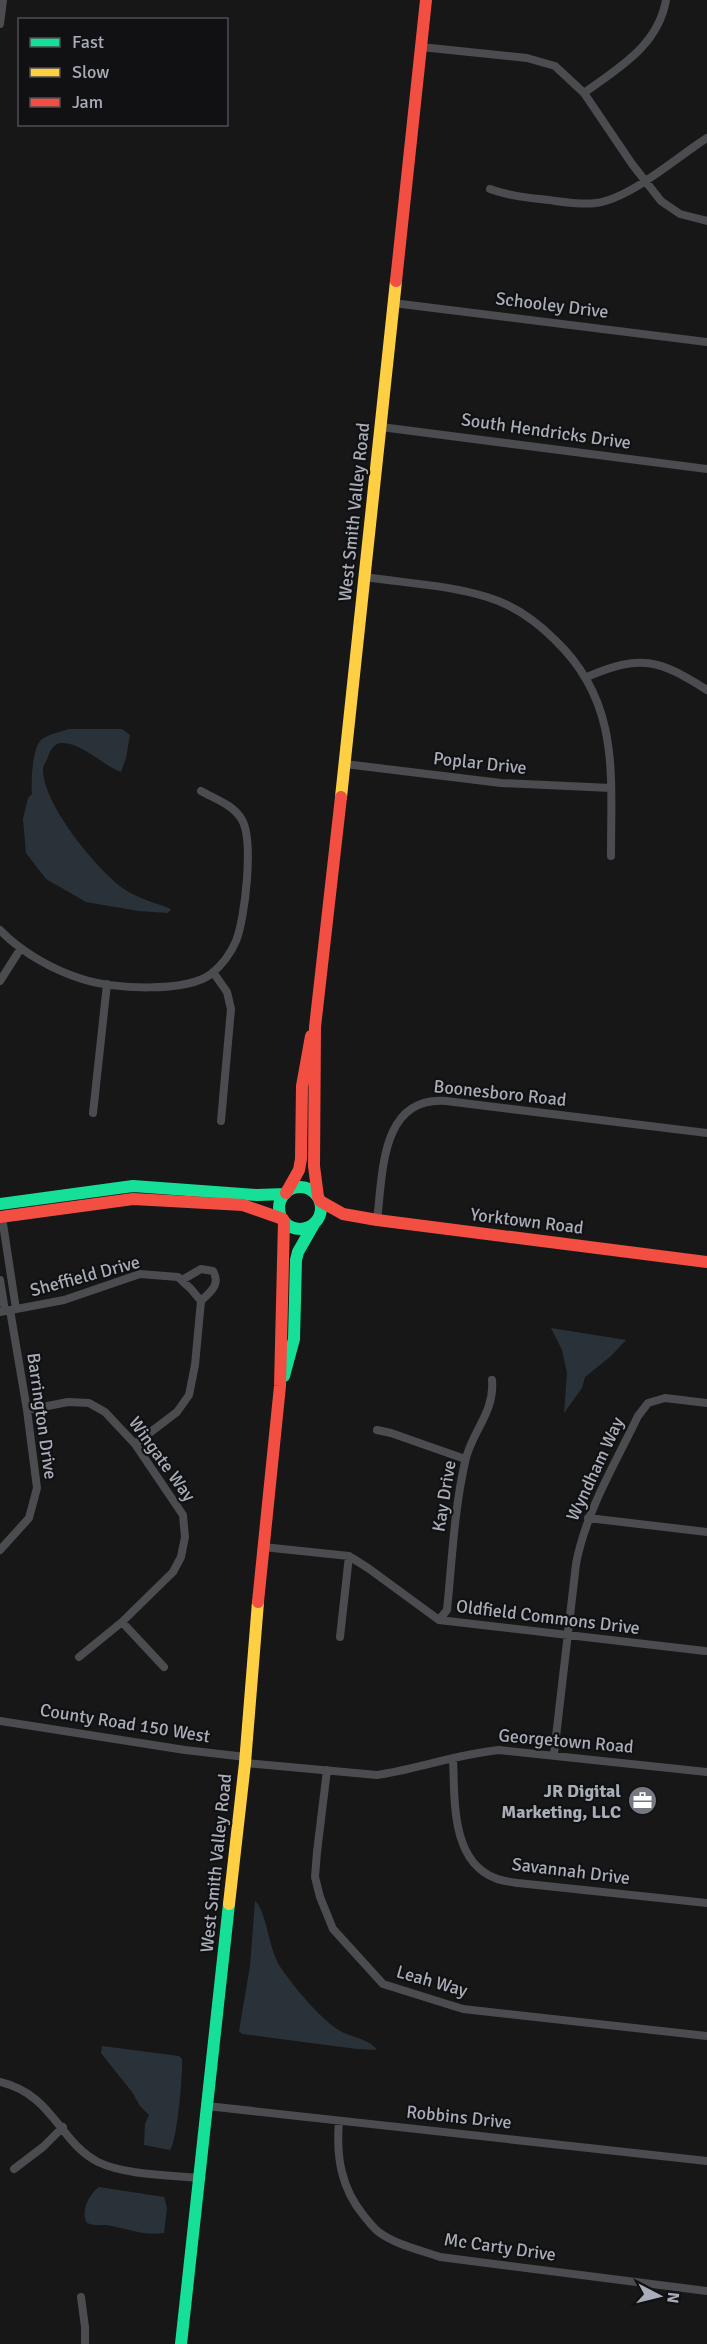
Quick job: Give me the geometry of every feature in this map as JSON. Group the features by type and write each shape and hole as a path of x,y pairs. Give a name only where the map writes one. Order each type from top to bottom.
{"main road":[{"name":"West Smith Valley Road","path":"319,1199 314,1166 315,1027 426,0"},
{"name":"West Smith Valley Road","path":"286,1194 299,1170 302,1159 302,1086 309,1043 315,1027"},
{"path":"0,1202 133,1186 261,1195 286,1194"},
{"path":"1,1217 133,1199 243,1205 265,1210 298,1229 307,1228 315,1222 321,1209 319,1199 304,1188 293,1189 286,1194 280,1207 284,1220"},
{"name":"Yorktown Road","path":"319,1199 343,1214 377,1220 707,1262"},
{"name":"Yorktown Road","path":"315,1222 343,1214"},
{"name":"West Smith Valley Road","path":"181,2344 245,1760 263,1547 280,1386 284,1220"},
{"name":"West Smith Valley Road","path":"280,1386 294,1339 296,1260 315,1222"}],"street":[{"path":"0,24 3,0"},
{"path":"584,93 640,51 658,24 666,0"},
{"path":"421,47 541,60 562,70 584,93 661,201 673,211 690,218 707,220"},
{"path":"490,189 511,196 590,204 616,197 646,181 684,152 707,138"},
{"name":"Schooley Drive","path":"393,303 707,342"},
{"name":"South Hendricks Drive","path":"381,427 707,469"},
{"path":"365,577 463,591 501,602 536,622 568,652 587,677 601,706 605,723 611,788 611,856"},
{"path":"587,677 619,665 644,662 672,668 707,690"},
{"name":"Poplar Drive","path":"345,764 501,783 611,788"},
{"path":"0,930 21,948 54,969 83,980 156,988 187,985 213,972 228,955 239,932 248,840 244,824 236,812 201,791"},
{"path":"0,981 21,948"},
{"path":"213,972 227,992 231,1009 221,1121"},
{"path":"93,1113 107,984"},
{"name":"Boonesboro Road","path":"377,1220 385,1151 391,1133 407,1112 420,1103 446,1101 707,1133"},
{"path":"1,1217 8,1311"},
{"path":"135,1444 177,1412 189,1395 195,1365 201,1301 216,1285 213,1271 201,1269 180,1279 201,1301"},
{"name":"Sheffield Drive","path":"8,1311 64,1300 140,1274 180,1279"},
{"path":"0,1280 8,1311"},
{"name":"Barrington Drive","path":"0,1550 29,1518 37,1488 27,1410 8,1311"},
{"name":"Kay Drive","path":"439,1620 447,1610 458,1498 465,1459 493,1396 492,1380"},
{"name":"Wyndham Way","path":"554,1754 576,1564 581,1536 588,1518 638,1416 648,1404 665,1398 707,1403"},
{"name":"Wingate Way","path":"27,1410 68,1402 89,1403 105,1412 135,1444 183,1515 184,1537 181,1557 173,1572 122,1622 79,1657"},
{"path":"377,1430 465,1459"},
{"path":"588,1518 707,1532"},
{"name":"Oldfield Commons Drive","path":"263,1547 348,1556 439,1620 569,1637 705,1651"},
{"path":"340,1637 348,1556"},
{"path":"122,1622 164,1666"},
{"name":"County Road 150 West","path":"0,1721 245,1760"},
{"name":"Georgetown Road","path":"245,1760 377,1775 499,1750 554,1754 707,1772"},
{"name":"Savannah Drive","path":"453,1758 459,1834 468,1854 483,1870 495,1878 518,1883 707,1903"},
{"name":"Leah Way","path":"327,1770 315,1877 320,1897 333,1929 383,1984 463,2009 707,2036"},
{"path":"0,2082 30,2094 84,2151 104,2164 124,2169 198,2178"},
{"name":"Robbins Drive","path":"207,2106 707,2161"},
{"name":"Mc Carty Drive","path":"339,2121 337,2144 339,2163 353,2202 379,2233 440,2257 707,2291"},
{"path":"14,2169 43,2147 63,2127"},
{"path":"81,2297 85,2344"}],"shaded area":[{"path":"69,729 122,729 130,735 121,772 71,744 55,745 43,770 45,784 73,835 100,867 129,892 171,909 168,913 138,911 86,902 46,879 26,853 23,819 28,798 32,794 32,774 38,744 44,738"},
{"path":"551,1328 626,1340 611,1356 585,1377 582,1388 564,1413 567,1373 562,1350"},
{"path":"255,1901 262,1913 277,1960 299,1992 322,2017 337,2029 364,2040 377,2050 242,2034 239,2031 250,1966"},
{"path":"102,2046 179,2056 182,2059 177,2121 170,2150 144,2145 145,2124 149,2115 101,2053"},
{"path":"99,2187 164,2197 167,2208 164,2233 141,2233 87,2223 85,2209 92,2194"}],"traffic: fast":[{"path":"0,1204 133,1186 257,1195 285,1194"},
{"path":"300,1187 315,1193 321,1208 315,1223 300,1229 285,1223 279,1208 285,1193 300,1187"},
{"path":"284,1376 294,1339 296,1260 314,1224"},
{"path":"181,2344 229,1904"}],"traffic: slow":[{"path":"341,797 396,281"},
{"path":"229,1904 245,1763 258,1602"}],"traffic: jam":[{"path":"396,281 426,0"},
{"path":"318,1197 314,1166 315,1027 341,797"},
{"path":"286,1193 299,1170 301,1159 302,1086 311,1036"},
{"path":"0,1217 133,1199 243,1205 283,1219"},
{"path":"320,1201 343,1214 377,1220 707,1262"},
{"path":"258,1602 280,1386 284,1221"}],"place":[{"name":"JR Digital Marketing, LLC","path":"642,1801"}]}
